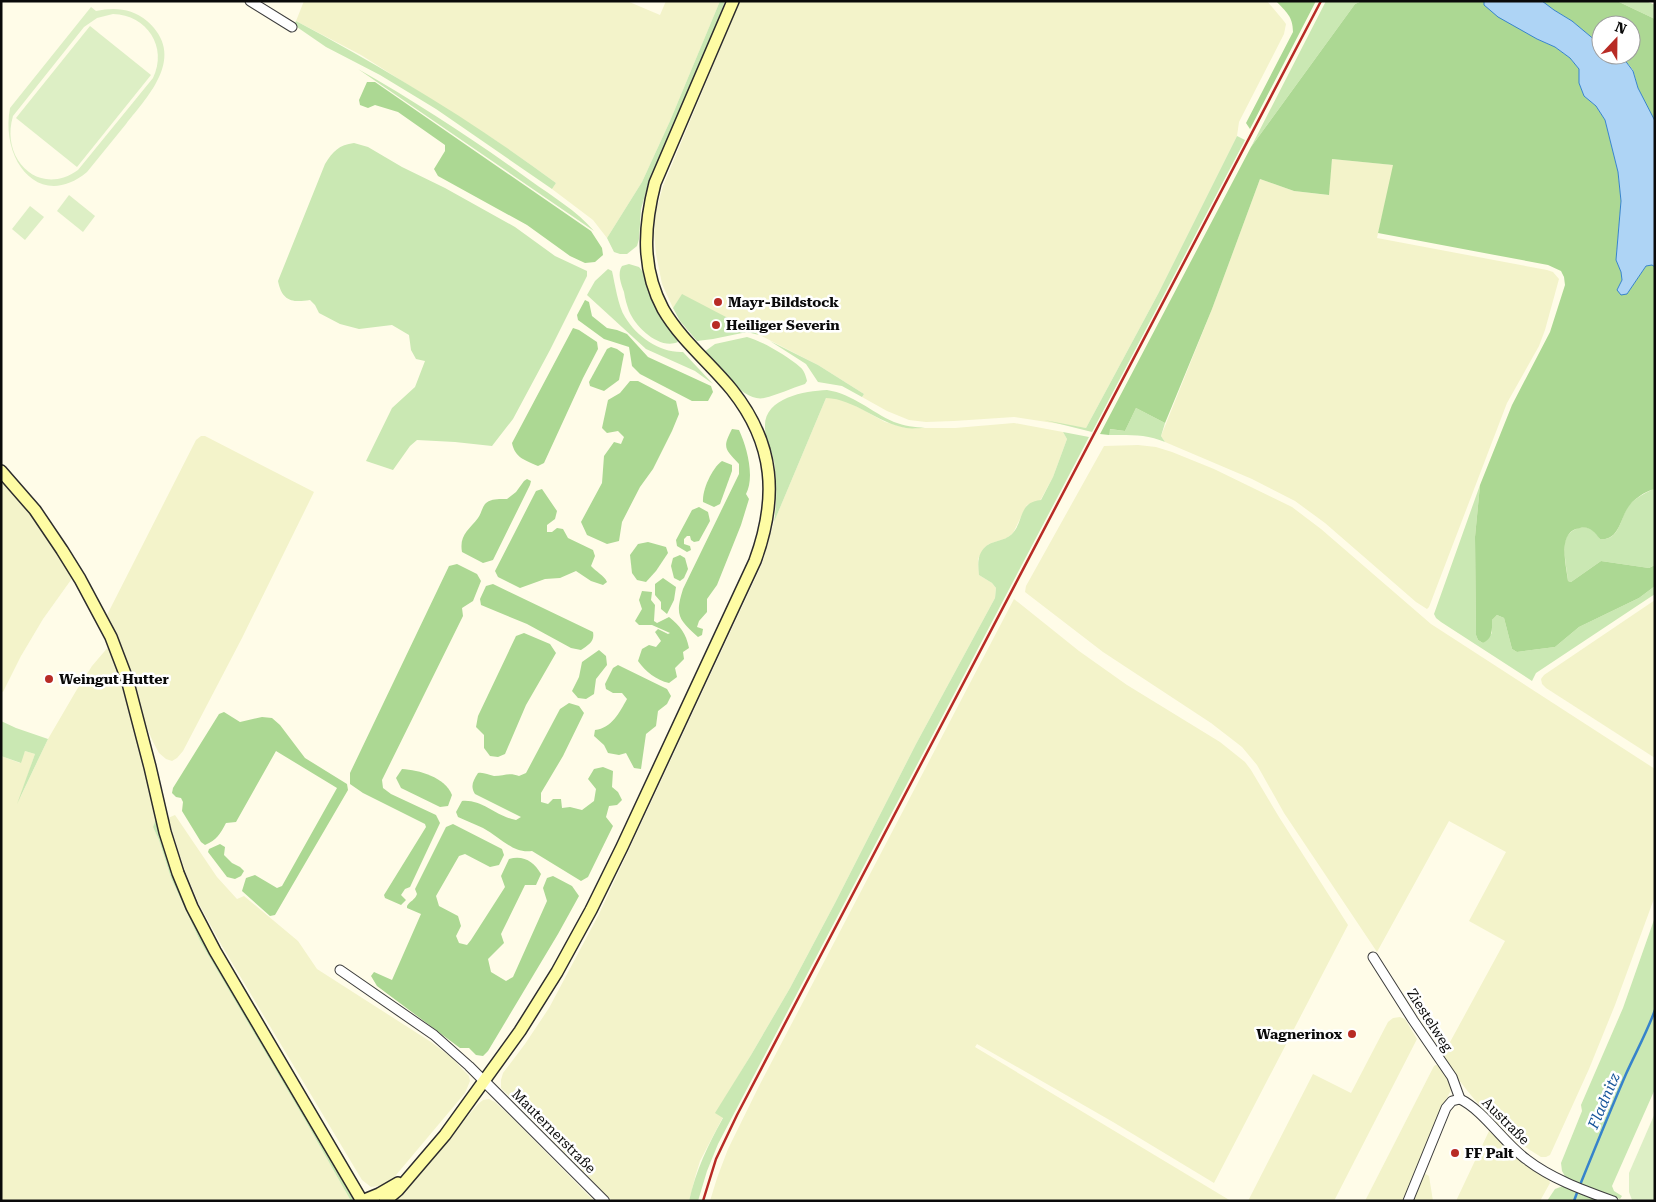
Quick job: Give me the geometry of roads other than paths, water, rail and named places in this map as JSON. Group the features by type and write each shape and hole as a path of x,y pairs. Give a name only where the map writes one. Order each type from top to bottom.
{"main road":[{"path":"385,1201 398,1190 445,1135 485,1082 557,972 591,910 713,652 764,538 769,509 770,485 767,461 761,441 749,414 731,389 686,342 663,308 655,288 647,256 648,210 656,183 732,1"},
{"path":"1,471 35,510 62,550 111,637 127,679 150,767 164,832 192,908 362,1201 394,1185 415,1169"}],"street":[{"path":"250,1 292,27"},
{"name":"Ziestelweg","path":"1373,957 1452,1077 1460,1098"},
{"path":"340,970 434,1035 485,1082"},
{"name":"Mauternerstraße","path":"485,1082 604,1201"},
{"name":"Austraße","path":"1408,1201 1446,1108 1452,1101 1460,1098 1468,1103 1506,1142 1526,1159 1559,1180 1613,1201"}],"water":[{"path":"1484,1 1542,1 1572,21 1591,37 1591,65 1628,65 1633,71 1638,88 1655,121 1655,267 1652,265 1646,266 1627,294 1621,295 1617,290 1622,280 1616,260 1621,201 1618,172 1605,120 1596,106 1584,96 1579,83 1579,69 1570,58 1555,47 1498,17 1484,5"}],"waterway":[{"name":"Fladnitz","path":"1580,1185 1655,1010"},
{"name":"Fladnitz","path":"1574,1201 1578,1190"}],"railway":[{"path":"703,1201 716,1159 737,1115 1321,1"}],"place":[{"name":"Mayr-Bildstock","path":"718,302"},
{"name":"Heiliger Severin","path":"716,325"},
{"name":"Weingut Hutter","path":"49,679"},
{"name":"Wagnerinox","path":"1352,1034"},
{"name":"FF Palt","path":"1455,1153"}]}
